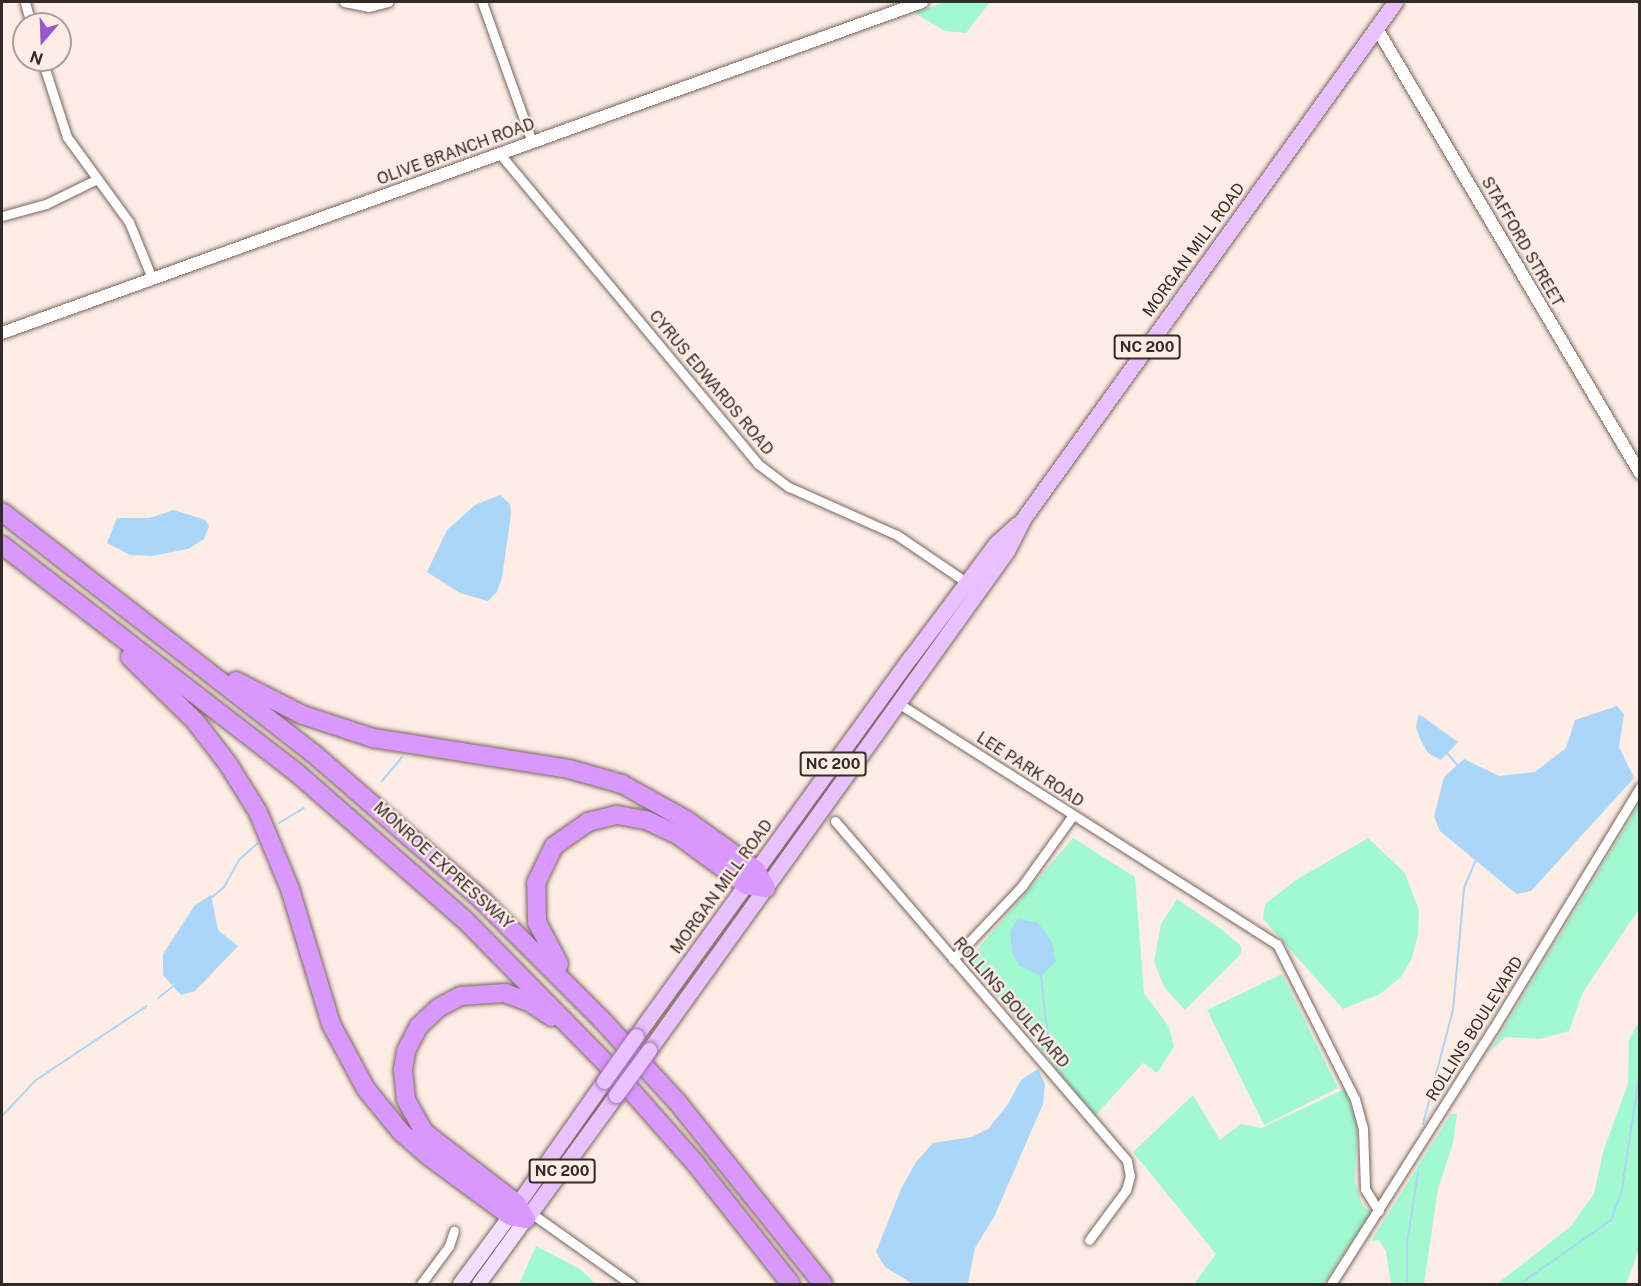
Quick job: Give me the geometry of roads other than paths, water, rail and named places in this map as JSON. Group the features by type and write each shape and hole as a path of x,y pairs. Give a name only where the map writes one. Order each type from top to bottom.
{"highway":[{"name":"MONROE EXPRESSWAY","path":"2,512 400,825 483,901 602,1020 715,1146 823,1284"},
{"name":"MONROE EXPRESSWAY","path":"2,545 253,738 374,838 473,927 602,1058 694,1163 791,1284"},
{"path":"2,545 155,680 212,742 270,837 290,889 331,1024 355,1074 377,1105 415,1145 521,1213"},
{"path":"144,622 269,699 338,728 411,746 569,769 622,784 671,810 751,878"},
{"path":"602,1020 554,957 537,922 536,883 548,855 561,838 597,818 637,817 678,836 766,888"},
{"path":"521,1213 438,1146 413,1117 402,1080 404,1060 413,1035 445,1003 469,993 497,992 539,1008 602,1058"}],"main road":[{"name":"MORGAN MILL ROAD","path":"460,1284 521,1213 616,1095 649,1050 898,703 973,586 996,543 1023,519 1395,2"},
{"name":"MORGAN MILL ROAD","path":"479,1284 604,1081 751,878 973,586"}],"street":[{"path":"344,2 369,7 388,2"},
{"path":"482,2 532,142"},
{"name":"OLIVE BRANCH ROAD","path":"2,333 922,2"},
{"name":"STAFFORD STREET","path":"1376,27 1640,473"},
{"path":"46,72 67,137 129,222 152,278"},
{"name":"CYRUS EDWARDS ROAD","path":"500,154 758,464 789,487 897,535 973,586"},
{"path":"2,216 46,204 97,179"},
{"name":"LEE PARK ROAD","path":"898,703 1145,862 1262,933 1282,951 1361,1115 1365,1189 1379,1211"},
{"name":"ROLLINS BOULEVARD","path":"1331,1284 1379,1211 1640,787"},
{"path":"952,959 1022,886 1073,815"},
{"name":"ROLLINS BOULEVARD","path":"836,821 1127,1161 1130,1176 1126,1190 1089,1240"},
{"path":"521,1213 631,1284"},
{"path":"421,1284 449,1246 454,1231"}],"water":[{"path":"500,495 510,504 511,514 502,578 497,592 488,601 460,593 427,572 447,530 475,505"},
{"path":"174,510 205,520 209,526 204,539 188,549 152,556 130,555 107,543 117,518 149,518"},
{"path":"1617,706 1624,714 1619,747 1634,778 1531,891 1517,894 1440,831 1434,817 1444,777 1464,759 1499,776 1535,772 1566,748 1575,720"},
{"path":"1419,714 1458,742 1441,760 1428,753 1420,739 1416,727"},
{"path":"211,895 218,930 238,946 195,991 181,995 163,975 163,954 195,905"},
{"path":"1018,919 1038,923 1052,942 1056,962 1041,976 1020,966 1012,953 1010,931"},
{"path":"1038,1069 1045,1084 1043,1104 994,1217 975,1248 968,1284 913,1284 885,1267 876,1252 901,1189 916,1162 933,1143 972,1137 988,1129 1008,1104 1021,1080"}],"waterway":[{"path":"1446,752 1458,766"},
{"path":"382,781 402,757"},
{"path":"279,823 304,808"},
{"path":"211,898 224,887 239,860 258,843"},
{"path":"1423,1124 1453,1010 1464,888 1476,860"},
{"path":"1041,976 1049,1046 1045,1054"},
{"path":"158,998 172,987"},
{"path":"2,1116 36,1080 147,1006"},
{"path":"1520,1284 1611,1220 1622,1189 1640,1070"},
{"path":"1407,1284 1407,1243 1418,1173"}]}
